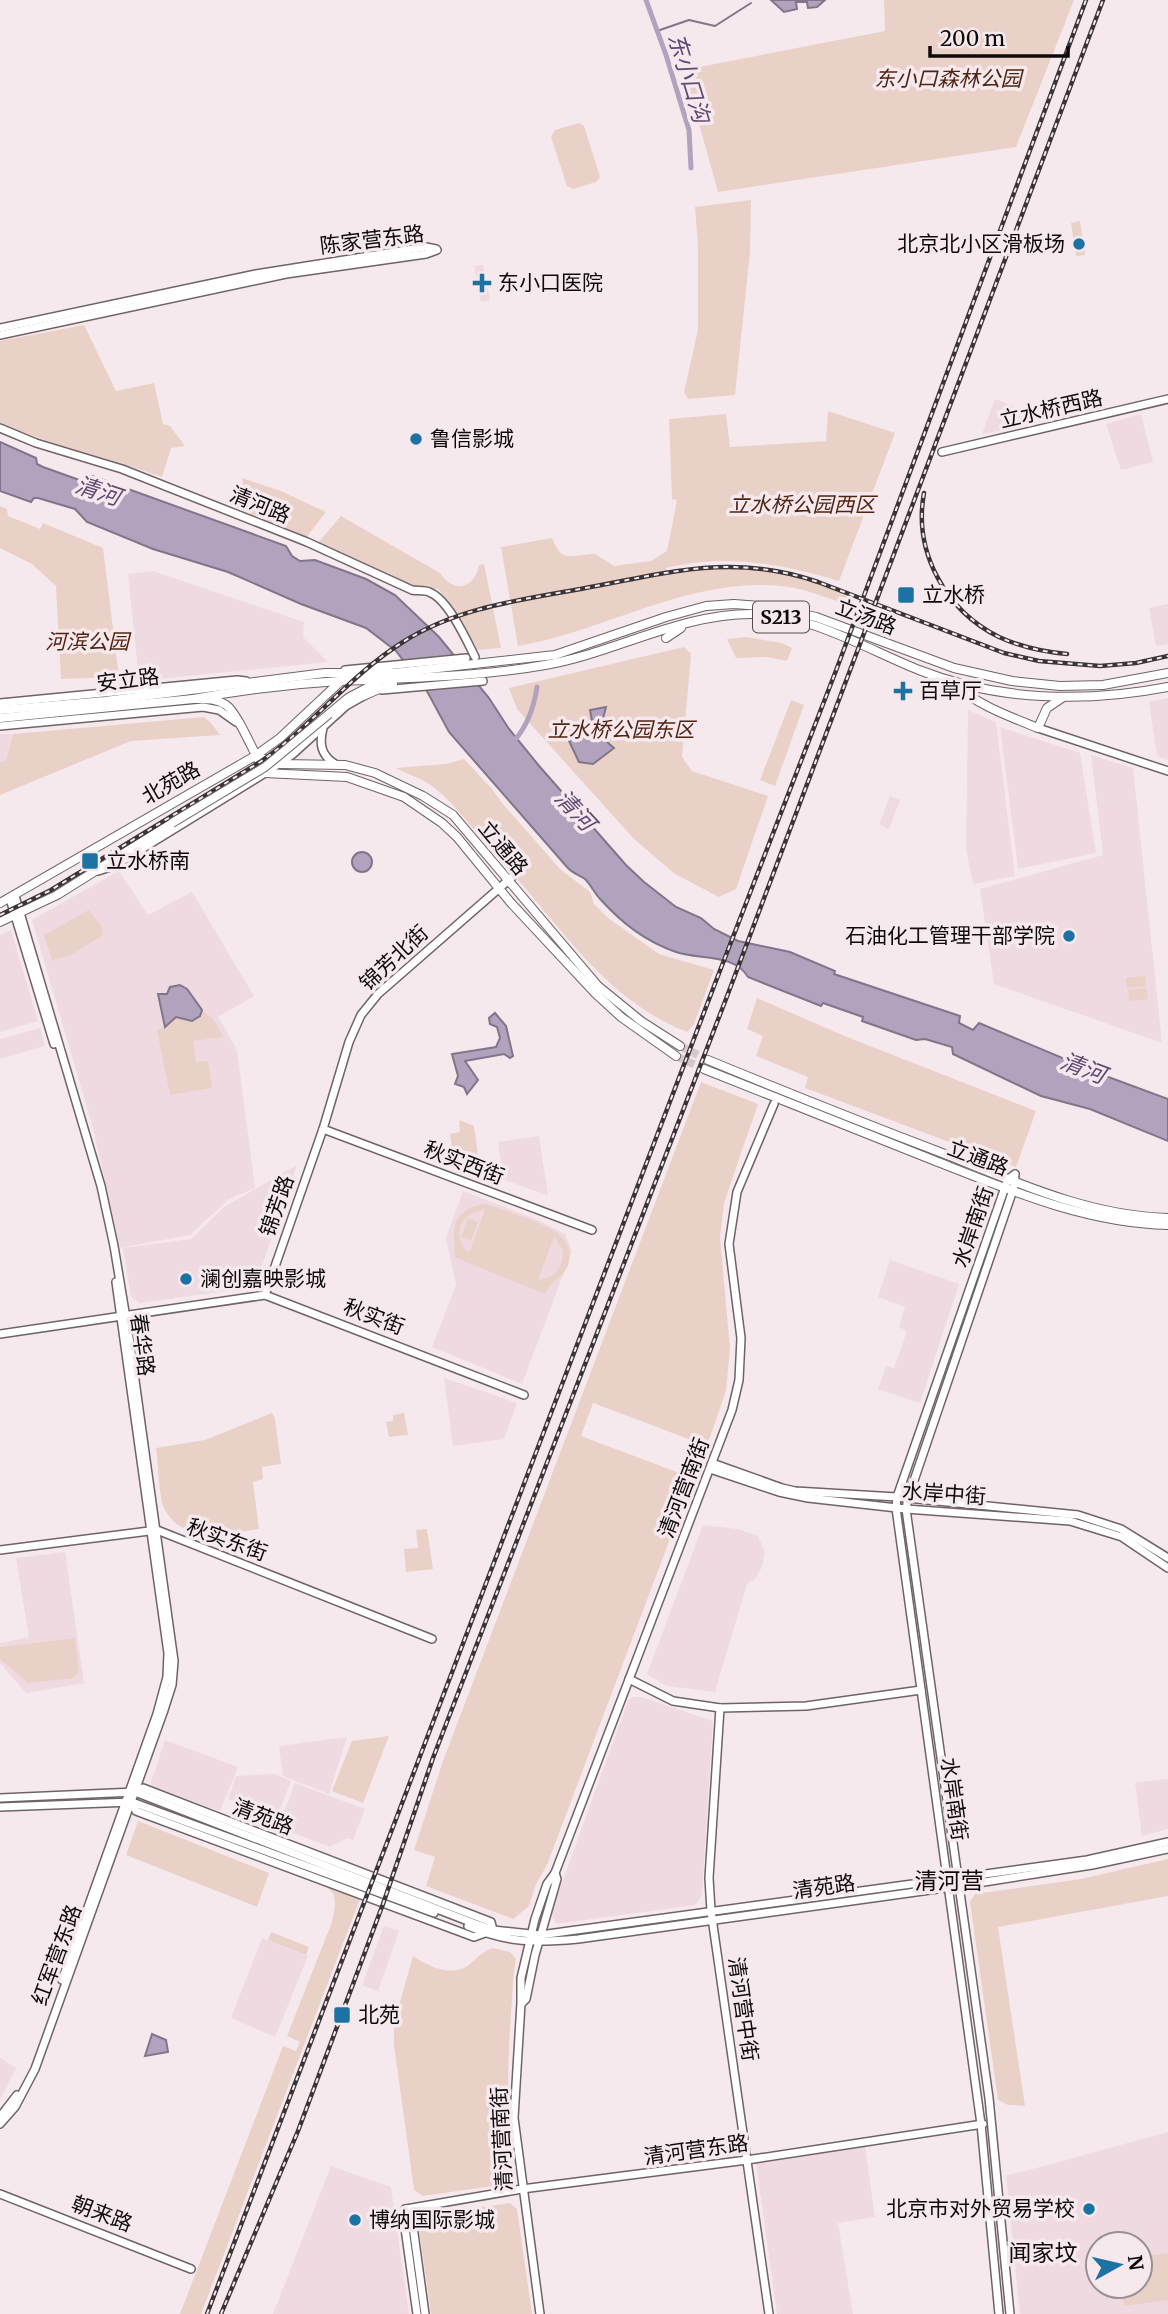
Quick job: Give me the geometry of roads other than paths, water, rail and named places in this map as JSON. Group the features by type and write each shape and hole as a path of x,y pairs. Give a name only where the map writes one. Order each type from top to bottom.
{"main road":[{"name":"立汤路","path":"472,663 555,655 706,606 759,605 816,617 954,668 1012,681 1060,686 1103,685 1168,673"},
{"path":"673,608 706,606"},
{"name":"立汤路","path":"472,663 561,662 690,623 755,614 811,625 951,681 991,690 1062,698 1105,697 1168,687"},
{"path":"666,638 690,623"},
{"path":"589,643 598,632"},
{"path":"561,662 584,663"},
{"name":"安立路","path":"0,718 193,699 343,678 383,677 394,673 472,663"},
{"path":"363,696 472,663"},
{"path":"360,668 383,677"},
{"name":"安立路","path":"0,710 105,701 325,673 343,678"},
{"name":"安立路","path":"383,677 403,684"},
{"name":"北苑路","path":"0,922 41,903 97,871 265,767 356,692 383,677"},
{"name":"北苑路","path":"0,903 255,756 280,738 343,678"},
{"path":"951,681 967,695 1038,728 1047,708 1062,698"},
{"name":"安立路","path":"193,699 216,700 227,705 236,716 265,773"},
{"name":"立通路","path":"255,756 280,764 335,764 375,773 423,796 453,815 598,986 641,1021 680,1046"},
{"name":"立通路","path":"265,773 347,777 404,797 442,823 457,837 498,889 611,1008 676,1056"},
{"path":"442,823 447,838"},
{"path":"32,886 41,903"},
{"path":"594,1001 611,1008"},
{"name":"立通路","path":"708,1060 1098,1218 1168,1226"},
{"name":"立通路","path":"704,1069 918,1154 1011,1184 1095,1209 1168,1218"},
{"path":"874,1127 893,1127"},
{"path":"918,1154 926,1163"},
{"path":"1148,1230 1168,1226"}],"street":[{"name":"陈家营东路","path":"0,328 256,274 426,247 437,250 426,254 286,274 0,335"},
{"name":"立水桥西路","path":"943,452 1168,399"},
{"name":"清河路","path":"0,428 36,443 122,469 307,542 412,590 430,592 455,620 472,663"},
{"name":"安立路","path":"325,673 391,664 472,663"},
{"name":"安立路","path":"0,703 236,680 261,681"},
{"path":"403,684 483,681"},
{"name":"北苑路","path":"97,871 114,866 280,764 346,706 363,696"},
{"name":"安立路","path":"0,726 203,708 219,710 241,727"},
{"path":"323,727 320,743 325,757 335,764"},
{"path":"1038,728 1168,771"},
{"name":"锦芳北街","path":"323,1129 349,1042 361,1015 377,994 510,879"},
{"name":"春华路","path":"13,897 101,1186 124,1316 154,1531 168,1653 167,1677 132,1792"},
{"name":"清河营南街","path":"540,2314 514,2118 522,2003 521,1978 541,1898 555,1873 732,1410 740,1366 741,1338 729,1244 737,1192 775,1104"},
{"name":"秋实西街","path":"323,1129 592,1230"},
{"name":"锦芳路","path":"265,1295 323,1129"},
{"name":"水岸南街","path":"999,2314 981,2124 896,1508 897,1497 1011,1184"},
{"name":"水岸南街","path":"1010,2314 992,2122 906,1509 937,1406 1011,1184"},
{"name":"秋实街","path":"0,1334 265,1295 524,1395"},
{"name":"水岸中街","path":"711,1466 795,1491 897,1497 1078,1515 1121,1529 1168,1558"},
{"name":"水岸中街","path":"711,1466 794,1496 906,1509 1070,1521 1122,1537 1168,1568"},
{"name":"秋实东街","path":"0,1550 154,1531 432,1639"},
{"path":"629,1679 673,1701 720,1708 806,1706 921,1690"},
{"name":"清河营中街","path":"720,1708 709,1878 711,1911 769,2314"},
{"name":"清苑路","path":"0,1798 132,1792 143,1788 491,1922 489,1931"},
{"name":"清苑路","path":"132,1792 515,1941 713,1922 949,1883"},
{"name":"红军营东路","path":"0,2124 15,2107 35,2069 132,1792"},
{"name":"清苑路","path":"0,1807 129,1801 489,1931"},
{"name":"清苑路","path":"129,1801 136,1811 474,1937 489,1931"},
{"name":"红军营东路","path":"0,2117 22,2087 31,2067 129,1801"},
{"path":"185,1812 201,1812"},
{"path":"176,1817 200,1835"},
{"name":"清苑路","path":"959,1882 1087,1860 1168,1842"},
{"name":"清苑路","path":"539,1939 711,1911 1092,1865 1168,1849"},
{"name":"清河营南街","path":"522,2003 526,1999 539,1939 557,1879 555,1873"},
{"name":"清河营东路","path":"405,2208 992,2122"},
{"name":"朝来路","path":"0,2194 191,2269"},
{"path":"405,2208 404,2221 417,2314"},
{"path":"405,2208 412,2219 425,2314"}],"water":[{"path":"771,0 825,0 817,7 808,8 807,2 796,2 797,9 784,12"},
{"name":"清河","path":"0,442 36,458 37,464 43,467 85,482 92,476 286,546 292,556 300,561 315,560 366,579 395,595 439,637 540,767 626,865 676,907 701,918 714,929 738,941 790,952 835,971 834,974 960,1016 959,1023 973,1030 979,1023 1168,1099 1168,1141 1090,1109 1041,1096 953,1054 952,1047 925,1039 916,1040 862,1021 863,1017 823,1003 821,1006 748,977 734,964 676,952 644,937 609,909 585,879 569,869 449,732 428,693 396,651 366,628 301,604 228,572 153,549 87,522 75,509 38,498 31,502 0,491"},
{"path":"606,707 601,730 604,738 614,748 593,764 579,762 569,741 579,732 582,736 594,733 590,710"},
{"path":"362,852 369,855 372,862 369,869 362,872 355,869 352,862 355,855"},
{"path":"180,985 187,989 202,1010 200,1016 192,1021 176,1017 165,1027 158,994 167,994 170,987"},
{"path":"495,1013 506,1026 513,1056 510,1058 504,1054 465,1061 478,1080 467,1094 464,1087 455,1084 458,1076 452,1054 496,1047 500,1038 497,1027 490,1024 489,1018"},
{"path":"152,2034 166,2040 168,2052 145,2056"}],"waterway":[{"name":"东小口沟","path":"646,0 689,130 691,168"},
{"path":"657,31 689,20 715,26 751,3"},
{"name":"东小口沟","path":"514,741 530,716 537,687"}],"tunnel":[{"path":"680,1046 708,1060"},
{"path":"676,1056 704,1069"}],"railway":[{"path":"207,2314 837,668 1086,0"},
{"path":"221,2314 298,2131 383,1904 433,1758 726,999 1103,0"},
{"path":"924,493 922,515 929,558 937,577 963,612 980,626 1007,641 1033,649 1067,654"},
{"path":"0,915 51,890 260,762 365,670 403,642 448,619 496,605 678,571 712,567 751,568 818,582 1004,653 1039,661 1100,666 1136,663 1168,656"}],"place":[{"name":"北京北小区滑板场","path":"1079,244"},
{"name":"东小口医院","path":"482,283"},
{"name":"鲁信影城","path":"416,439"},
{"name":"立水桥","path":"906,595"},
{"name":"百草厅","path":"903,691"},
{"name":"立水桥南","path":"90,861"},
{"name":"石油化工管理干部学院","path":"1069,936"},
{"name":"澜创嘉映影城","path":"186,1279"},
{"name":"北苑","path":"342,2015"},
{"name":"北京市对外贸易学校","path":"1089,2209"},
{"name":"博纳国际影城","path":"355,2220"}],"district":[{"name":"清河营","path":"949,1881"},
{"name":"闻家坟","path":"1043,2253"}],"park label":[{"name":"东小口森林公园","path":"948,79"},
{"name":"立水桥公园西区","path":"802,505"},
{"name":"河滨公园","path":"87,642"},
{"name":"立水桥公园东区","path":"621,730"}]}
